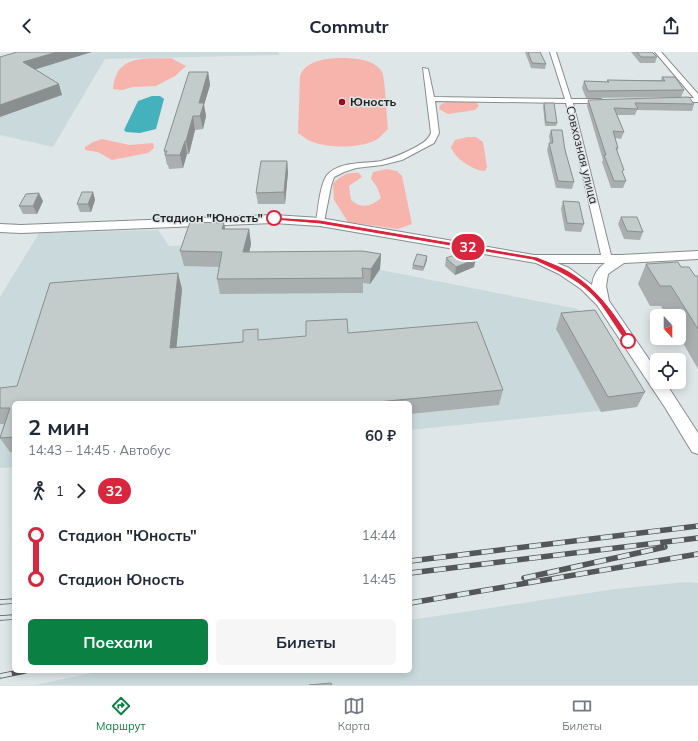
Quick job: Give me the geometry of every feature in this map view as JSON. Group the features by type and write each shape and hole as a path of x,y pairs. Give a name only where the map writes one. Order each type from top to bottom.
{"main road":[{"path":"0,228 274,218 320,222 534,259 621,259 698,255"},
{"path":"534,259 564,271 586,286 602,302 672,405 698,447"},
{"path":"602,302 598,287 600,274 608,266 621,259"}],"street":[{"name":"Совхозная улица","path":"553,52 569,102 607,259"},
{"path":"658,52 698,99"},
{"path":"320,222 327,186 331,176 349,168 399,158 414,152 431,141 435,133 431,99 425,69"},
{"path":"431,99 569,102 607,101"},
{"path":"668,100 698,99"}],"shaded area":[{"path":"42,52 278,52 280,55 105,59 53,147 0,135 0,65"},
{"path":"171,58 186,66 175,76 156,86 133,87 122,90 113,89 115,78 126,64 142,59"},
{"name":"Юность","path":"338,58 368,61 378,67 382,72 388,129 379,138 372,142 354,146 324,145 308,140 298,133 300,76 306,67 311,64 321,60"},
{"path":"446,102 476,102 479,106 475,110 448,114 439,109 440,105"},
{"path":"467,137 476,137 483,142 487,167 485,171 475,169 465,163 453,151 451,147 455,140"},
{"path":"102,139 130,145 153,143 154,148 148,153 112,160 98,152 85,150 85,147"},
{"path":"387,169 397,171 402,176 412,224 398,229 348,222 334,200 333,184 344,175 359,173 362,177 349,186 351,200 358,205 370,205 381,198 377,187 371,179 373,172"},
{"path":"158,230 169,246 251,244 246,267 361,266 578,309 637,407 412,430 412,401 12,401 12,467 0,468 0,297 39,233"},
{"path":"686,582 698,583 698,685 35,685 92,673 412,673 412,620 615,589"}],"water":[{"path":"152,96 160,96 164,99 156,129 140,133 126,132 124,130 138,101"}],"building":[{"path":"17,52 57,52 23,62 59,84 0,105 0,57"},
{"path":"528,52 540,52 546,64 532,63"},
{"path":"637,52 652,52 657,57 641,57"},
{"path":"189,72 208,72 199,103 204,103 200,116 193,116 186,141 180,155 165,155 167,151 164,151"},
{"path":"662,77 675,77 684,90 588,91 584,81 665,81"},
{"path":"689,97 694,104 635,103 638,109 614,108 624,132 613,131 618,148 616,148 624,170 622,171 626,181 614,181 604,155 606,155 588,100"},
{"path":"544,103 554,103 557,123 546,122"},
{"path":"551,130 562,130 565,150 574,182 558,181 549,143 553,143"},
{"path":"261,161 287,161 284,192 256,193"},
{"path":"82,192 93,192 88,204 77,204"},
{"path":"39,193 33,206 19,206 26,194"},
{"path":"563,201 579,202 584,224 567,223"},
{"path":"621,217 637,217 643,232 627,231"},
{"path":"190,222 224,223 222,229 249,229 243,252 362,251 381,254 371,269 362,268 363,278 217,279 222,252 180,251"},
{"path":"463,252 468,252 476,259 456,267 446,258"},
{"path":"417,254 427,256 424,267 413,265"},
{"path":"678,262 681,267 689,267 695,276 698,276 698,329 671,286 660,286 646,264"},
{"path":"178,273 170,348 243,342 243,330 258,329 258,340 306,336 306,321 347,319 348,333 477,322 503,390 388,401 12,401 12,437 0,438 10,408 0,408 0,388 17,386 50,283"},
{"path":"595,310 645,392 608,397 561,313"},
{"path":"331,683 332,685 309,685"}],"railway":[{"path":"412,561 698,526"},
{"path":"412,573 698,538"},
{"path":"524,578 665,547"},
{"path":"412,603 698,554"},
{"path":"0,602 12,601"},
{"path":"0,618 12,617"},
{"path":"0,676 15,673"}],"bus line":[{"name":"32","path":"274,218 320,222 534,259 564,271 586,286 602,302 628,341"}],"place":[{"name":"Юность","path":"342,102"},
{"name":"Стадион \"Юность\"","path":"274,218"}]}
